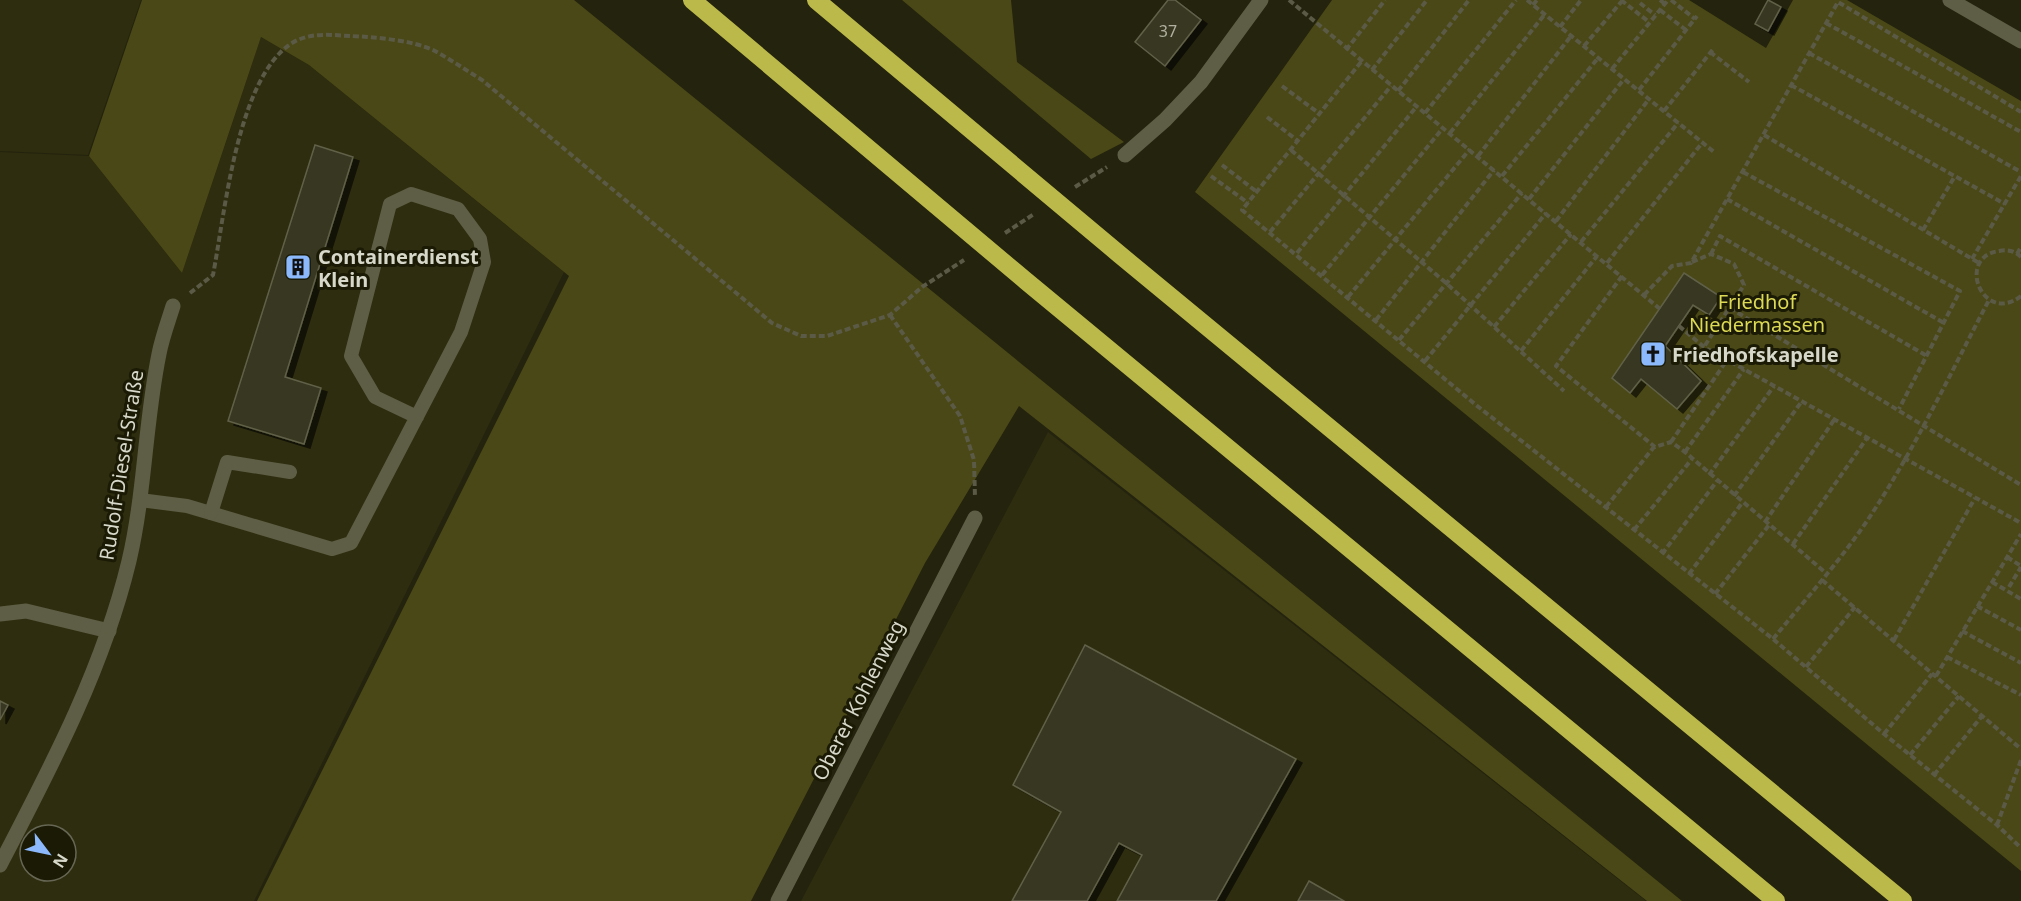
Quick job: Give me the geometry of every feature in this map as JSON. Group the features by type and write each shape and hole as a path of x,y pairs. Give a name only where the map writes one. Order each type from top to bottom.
{"highway":[{"path":"692,0 1026,280 1776,901"},
{"path":"816,0 1119,254 1903,901"}],"street":[{"path":"1125,155 1165,120 1201,82 1261,0"},
{"path":"1950,0 2021,41"},
{"name":"Rudolf-Diesel-Straße","path":"0,865 71,727 109,631 129,560 140,500 159,354 173,306"},
{"name":"Oberer Kohlenweg","path":"778,901 975,518"},
{"path":"0,614 26,611 109,631"}],"lane":[{"path":"140,500 188,506 332,549 351,543 417,417 461,332 484,262 480,239 458,209 411,194 390,204 351,357 375,397 417,417"},
{"path":"212,513 227,462 290,472"}],"path":[{"path":"1289,0 1346,50 1470,149 1660,309"},
{"path":"1346,50 1385,0"},
{"path":"1372,70 1427,0"},
{"path":"1398,91 1469,0"},
{"path":"1425,113 1516,0"},
{"path":"1527,0 1714,152"},
{"path":"1533,5 1537,0"},
{"path":"1560,27 1581,0"},
{"path":"1584,46 1622,0 1649,22"},
{"path":"1639,90 1696,18 1668,1 1660,0"},
{"path":"1612,69 1668,1"},
{"path":"1691,262 1838,2 2021,112"},
{"path":"1640,3 1655,15"},
{"path":"1660,10 1686,30"},
{"path":"1450,133 1545,14"},
{"path":"1826,23 2021,132"},
{"path":"173,306 213,275 242,121 255,88 273,62 292,43 316,35 375,37 433,50 482,80 772,323 801,336 827,336 890,315 960,416 974,460 975,518"},
{"path":"1478,156 1571,36"},
{"path":"1664,111 1712,50 1749,82"},
{"path":"1809,53 2021,174 1972,259"},
{"path":"1502,176 1598,58"},
{"path":"1361,62 1242,210 1662,554 1773,639 1884,734 1997,825 2021,848"},
{"path":"1529,199 1624,79"},
{"path":"1791,84 2005,204"},
{"path":"1282,86 1320,114"},
{"path":"1270,232 1391,86"},
{"path":"1556,221 1650,99"},
{"path":"1297,253 1417,106"},
{"path":"1267,117 1298,141"},
{"path":"1581,242 1678,123"},
{"path":"1322,275 1443,128"},
{"path":"1764,135 1979,263"},
{"path":"1607,263 1702,143"},
{"path":"1348,297 1470,149"},
{"path":"1291,150 1446,283 1564,391"},
{"path":"1222,165 1257,192"},
{"path":"1376,320 1494,170"},
{"path":"1743,172 1960,291 1899,409"},
{"path":"1211,176 1248,203"},
{"path":"1923,230 1955,176"},
{"path":"1400,340 1522,193"},
{"path":"1727,199 1944,323"},
{"path":"1424,361 1546,213"},
{"path":"1494,327 1571,234"},
{"path":"1644,295 1672,266 1711,254 1720,236 1927,356"},
{"path":"2021,247 2019,255 2003,250 1994,252 1979,263 1976,277 1978,286 1989,300 2002,304 2011,303 2021,296"},
{"path":"1704,346 1744,285 1734,264 1711,254"},
{"path":"1521,351 1598,256"},
{"path":"1622,276 1556,366 1654,447"},
{"path":"1773,639 1867,521 1905,458 1989,300"},
{"path":"1730,308 2021,485"},
{"path":"1679,326 1704,346 1727,360 2021,524"},
{"path":"1606,507 1654,447 1671,442 1727,360"},
{"path":"1685,452 1744,369"},
{"path":"1709,475 1774,386"},
{"path":"1734,496 1802,401"},
{"path":"1715,594 1767,523 1834,420"},
{"path":"1793,544 1867,438"},
{"path":"1671,442 1827,574"},
{"path":"1634,530 1692,459"},
{"path":"1662,554 1717,481"},
{"path":"1894,640 1975,498"},
{"path":"1689,574 1742,503"},
{"path":"1884,734 1947,657 2021,534"},
{"path":"2007,557 2021,566 2009,587"},
{"path":"1822,580 2021,748"},
{"path":"1992,582 2020,596"},
{"path":"1977,606 2021,630"},
{"path":"1805,667 1855,607"},
{"path":"1962,631 2021,663"},
{"path":"1947,657 2021,695"},
{"path":"1910,755 1959,696"},
{"path":"1934,775 1982,716"},
{"path":"1997,825 2021,760"}],"shaded area":[{"path":"0,0 141,0 88,155 0,151"},
{"path":"261,37 309,65 564,272 254,901 0,901 0,152 89,156 182,273"},
{"path":"1048,432 1646,901 801,901"}],"green space":[{"path":"142,0 574,0 1682,901 1647,901 1019,406 925,563 751,901 257,901 569,276 309,65 261,37 182,273 89,156"},
{"path":"902,0 1011,0 1017,62 1124,142 1091,159"},
{"name":"Friedhof Niedermassen","path":"1332,0 1689,0 1766,48 1793,0 1847,0 2021,101 2021,871 1195,192"}],"building":[{"path":"1168,0 1175,0 1201,20 1165,66 1135,42"},
{"path":"1768,0 1781,7 1768,31 1755,24"},
{"name":"Containerdienst Klein","path":"315,145 353,157 285,377 321,388 304,444 228,421"},
{"path":"1684,273 1721,297 1709,315 1693,305 1665,346 1701,381 1677,409 1641,379 1630,393 1612,378"},
{"path":"1085,645 1296,759 1216,901 1117,901 1142,855 1119,843 1087,901 1012,901 1061,812 1013,785"},
{"path":"0,701 8,705 0,720"},
{"path":"1309,881 1344,901 1298,901"}],"place":[{"name":"Containerdienst Klein","path":"298,267"},
{"name":"Friedhofskapelle","path":"1653,354"}]}
